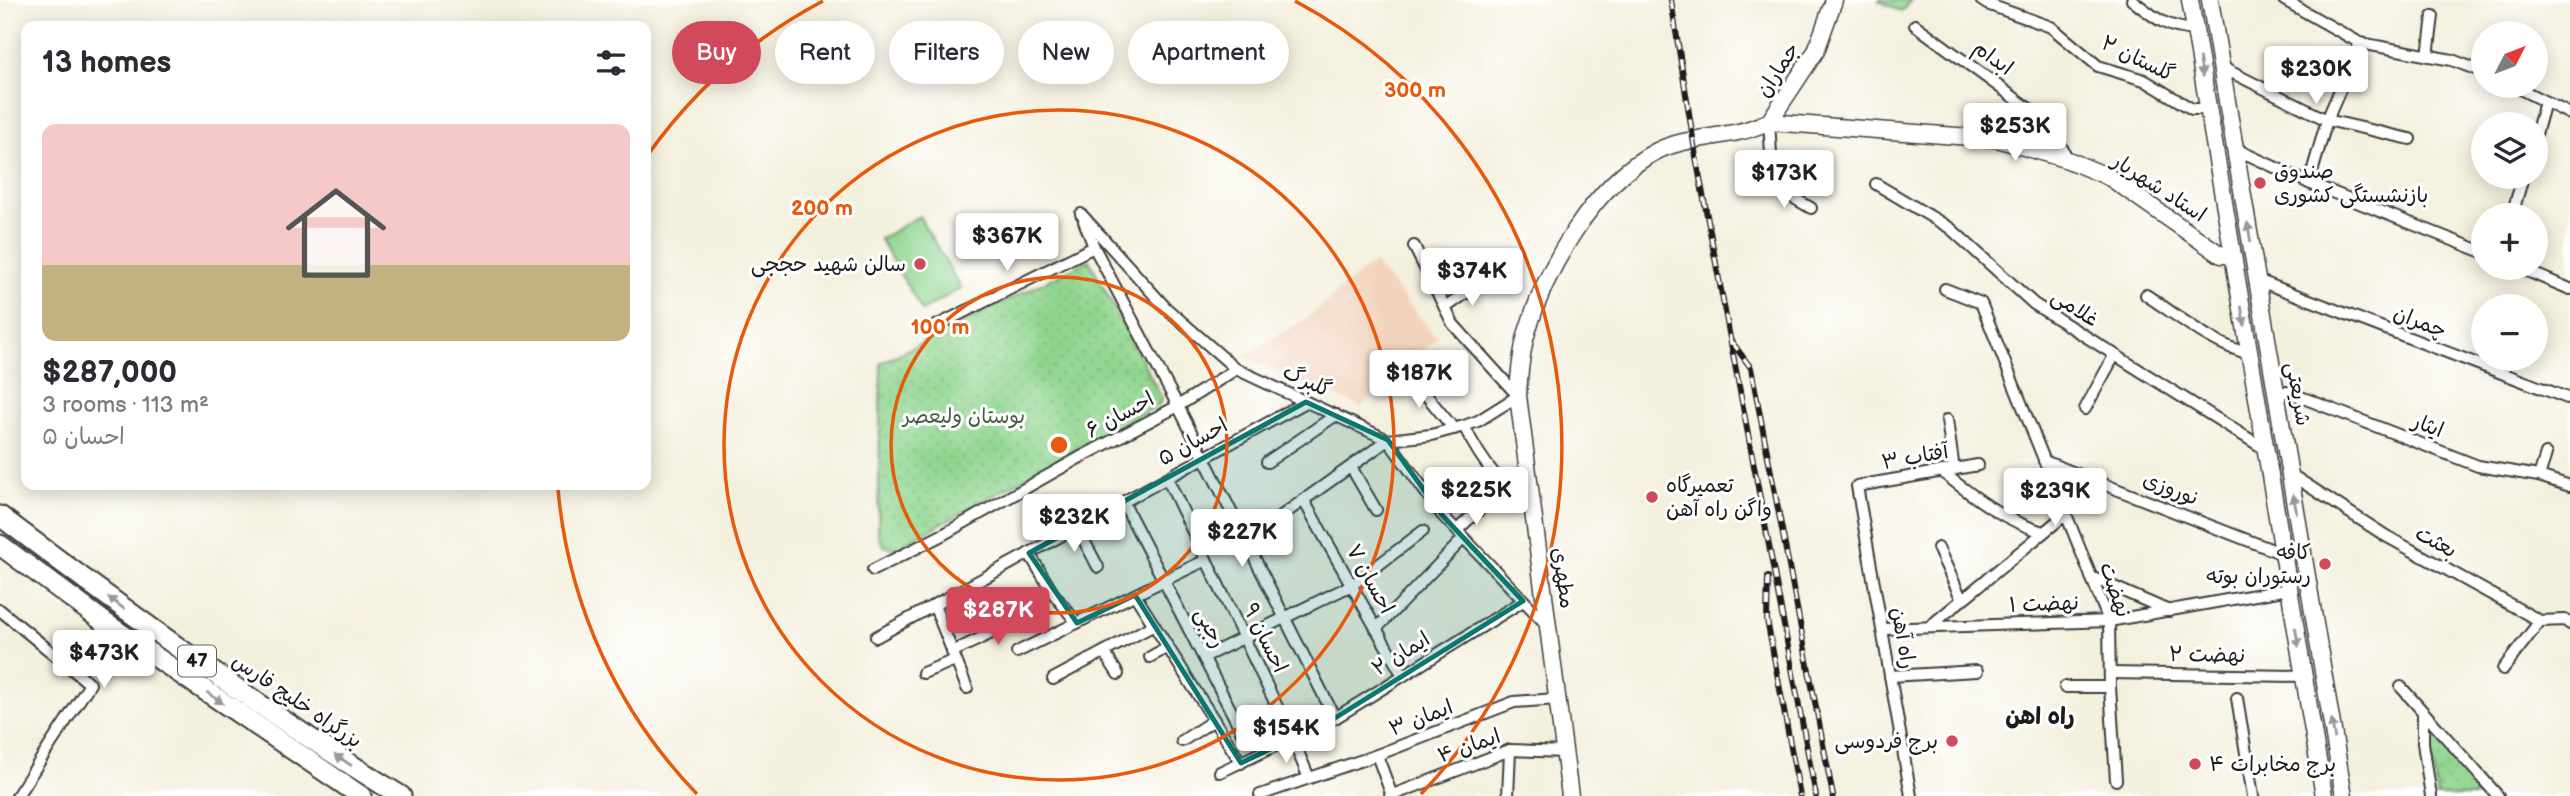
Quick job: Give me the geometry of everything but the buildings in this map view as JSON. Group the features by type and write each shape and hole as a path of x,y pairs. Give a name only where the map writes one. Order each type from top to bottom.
{"highway":[{"name":"بزرگراه خلیج فارس","path":"0,516 109,599 291,727 401,796"},
{"name":"بزرگراه خلیج فارس","path":"0,545 104,622 362,796"}],"main road":[{"name":"جماران","path":"1769,122 1816,51 1834,0"},
{"name":"شریعتی","path":"2190,0 2324,796"},
{"name":"شریعتی","path":"2210,0 2344,796"},
{"name":"استاد شهریار","path":"1769,122 1997,139 2068,160 2109,177 2221,255 2232,255"},
{"name":"مطهری","path":"1570,796 1518,396 1527,332 1548,280 1572,236 1595,203 1619,176 1655,152 1676,144 1740,132 1769,122"}],"street":[{"name":"گلستان ۲","path":"1981,0 2051,27 2098,66 2144,80 2192,108 2208,109"},
{"path":"2132,0 2163,24 2177,29 2195,30"},
{"path":"2284,0 2360,43 2452,60 2471,67"},
{"path":"2428,55 2433,16"},
{"name":"ابدام","path":"1915,25 2050,124 2068,160"},
{"path":"2309,183 2328,120 2360,43"},
{"path":"2220,62 2227,70 2328,120 2410,139"},
{"path":"2537,98 2570,114"},
{"path":"2542,112 2545,102"},
{"path":"1769,122 1773,186 1811,208"},
{"path":"2234,144 2242,152 2309,183 2471,247"},
{"name":"غلامی","path":"1876,184 1950,228 2034,304 2266,449"},
{"name":"گلبرگ","path":"1094,247 1081,214 1166,308 1236,369 1388,440"},
{"path":"1246,541 1388,440 1431,435 1478,421 1518,396 1453,324 1413,246"},
{"path":"933,327 1094,247 1178,406 1335,718"},
{"name":"چمران","path":"2257,280 2570,399"},
{"path":"2548,280 2570,289"},
{"path":"1445,308 1480,283"},
{"name":"نهضت","path":"1945,289 1980,303 2109,621 2116,780"},
{"path":"2146,295 2223,344 2249,353"},
{"path":"2085,409 2114,356"},
{"name":"احسان ۶","path":"873,570 1178,406 1236,369"},
{"path":"1407,372 1459,427 1489,468 1517,497 1531,504"},
{"name":"ایثار","path":"2276,391 2288,392 2478,466 2539,475 2570,486"},
{"name":"احسان ۵","path":"876,636 1306,402"},
{"path":"1267,462 1336,415"},
{"path":"1947,420 1948,471 1985,506 2020,525 2043,532"},
{"path":"1388,440 1435,505 1548,626"},
{"path":"2539,475 2546,454"},
{"name":"نوروزی","path":"2044,461 2283,554"},
{"name":"آفتاب ۳","path":"1857,486 1978,465"},
{"path":"1351,467 1376,510"},
{"name":"بعثت","path":"2290,474 2386,536 2540,621"},
{"name":"احسان ۹","path":"1167,478 1309,778"},
{"path":"1435,505 1468,479"},
{"name":"راه آهن","path":"1857,486 1911,796"},
{"name":"احسان ۷","path":"1304,501 1403,676"},
{"name":"رجبی","path":"1123,502 1243,734"},
{"path":"1376,629 1481,508"},
{"path":"1929,627 2066,514"},
{"path":"1077,527 1098,567"},
{"path":"1204,657 1352,585 1423,531"},
{"path":"1938,548 1962,600"},
{"path":"1029,553 1077,623"},
{"path":"1017,652 1206,560"},
{"path":"2091,577 2169,611"},
{"name":"نهضت ۱","path":"1882,629 2109,621 2289,589"},
{"path":"1135,595 1241,763"},
{"name":"ایمان ۲","path":"1220,772 1335,718 1523,601"},
{"path":"933,605 967,688"},
{"path":"2503,669 2540,621 2567,622 2570,609"},
{"path":"0,610 90,684 17,796"},
{"path":"923,673 1027,611"},
{"path":"1053,679 1154,625"},
{"path":"1150,657 1168,647"},
{"path":"1104,652 1118,674"},
{"path":"1890,677 1977,671"},
{"name":"نهضت ۲","path":"2110,673 2304,676"},
{"path":"2065,687 2110,687"},
{"path":"2401,687 2498,796"},
{"path":"2237,698 2253,796"},
{"name":"ایمان ۳","path":"1260,795 1377,755 1514,702 1558,699"},
{"path":"2424,713 2423,743 2431,796"},
{"path":"1182,741 1214,720"},
{"path":"1508,796 1510,750"},
{"name":"ایمان ۴","path":"1391,796 1510,750 1565,751"},
{"path":"1377,755 1391,796"}],"highlighted area":[{"path":"1306,402 1388,440 1442,515 1523,601 1335,718 1241,763 1135,595 1077,623 1029,553"}],"shaded area":[{"path":"1374,262 1437,338 1361,407 1244,356 1307,318"}],"green space":[{"path":"1878,0 1911,0 1901,12"},
{"name":"سالن شهید حججی","path":"919,216 961,288 922,311 880,239"},
{"name":"بوستان ولیعصر","path":"1089,260 1162,398 1159,405 895,549 884,546 878,535 881,363"},
{"path":"2427,724 2491,796 2437,796"}],"railway":[{"path":"1671,0 1696,157 1816,796"},
{"path":"1732,342 1751,368 1833,796"},
{"path":"1768,577 1767,620 1800,796"}],"place":[{"name":"صندوق بازنشستگی کشوری","path":"2260,183"},
{"name":"سالن شهید حججی","path":"920,264"},
{"name":"تعمیرگاه واگن راه آهن","path":"1652,497"},
{"name":"کافه رستوران بوته","path":"2325,564"},
{"name":"برج فردوسی","path":"1952,741"},
{"name":"برج مخابرات ۴","path":"2195,764"}],"district":[{"name":"راه اهن","path":"2040,717"}]}
